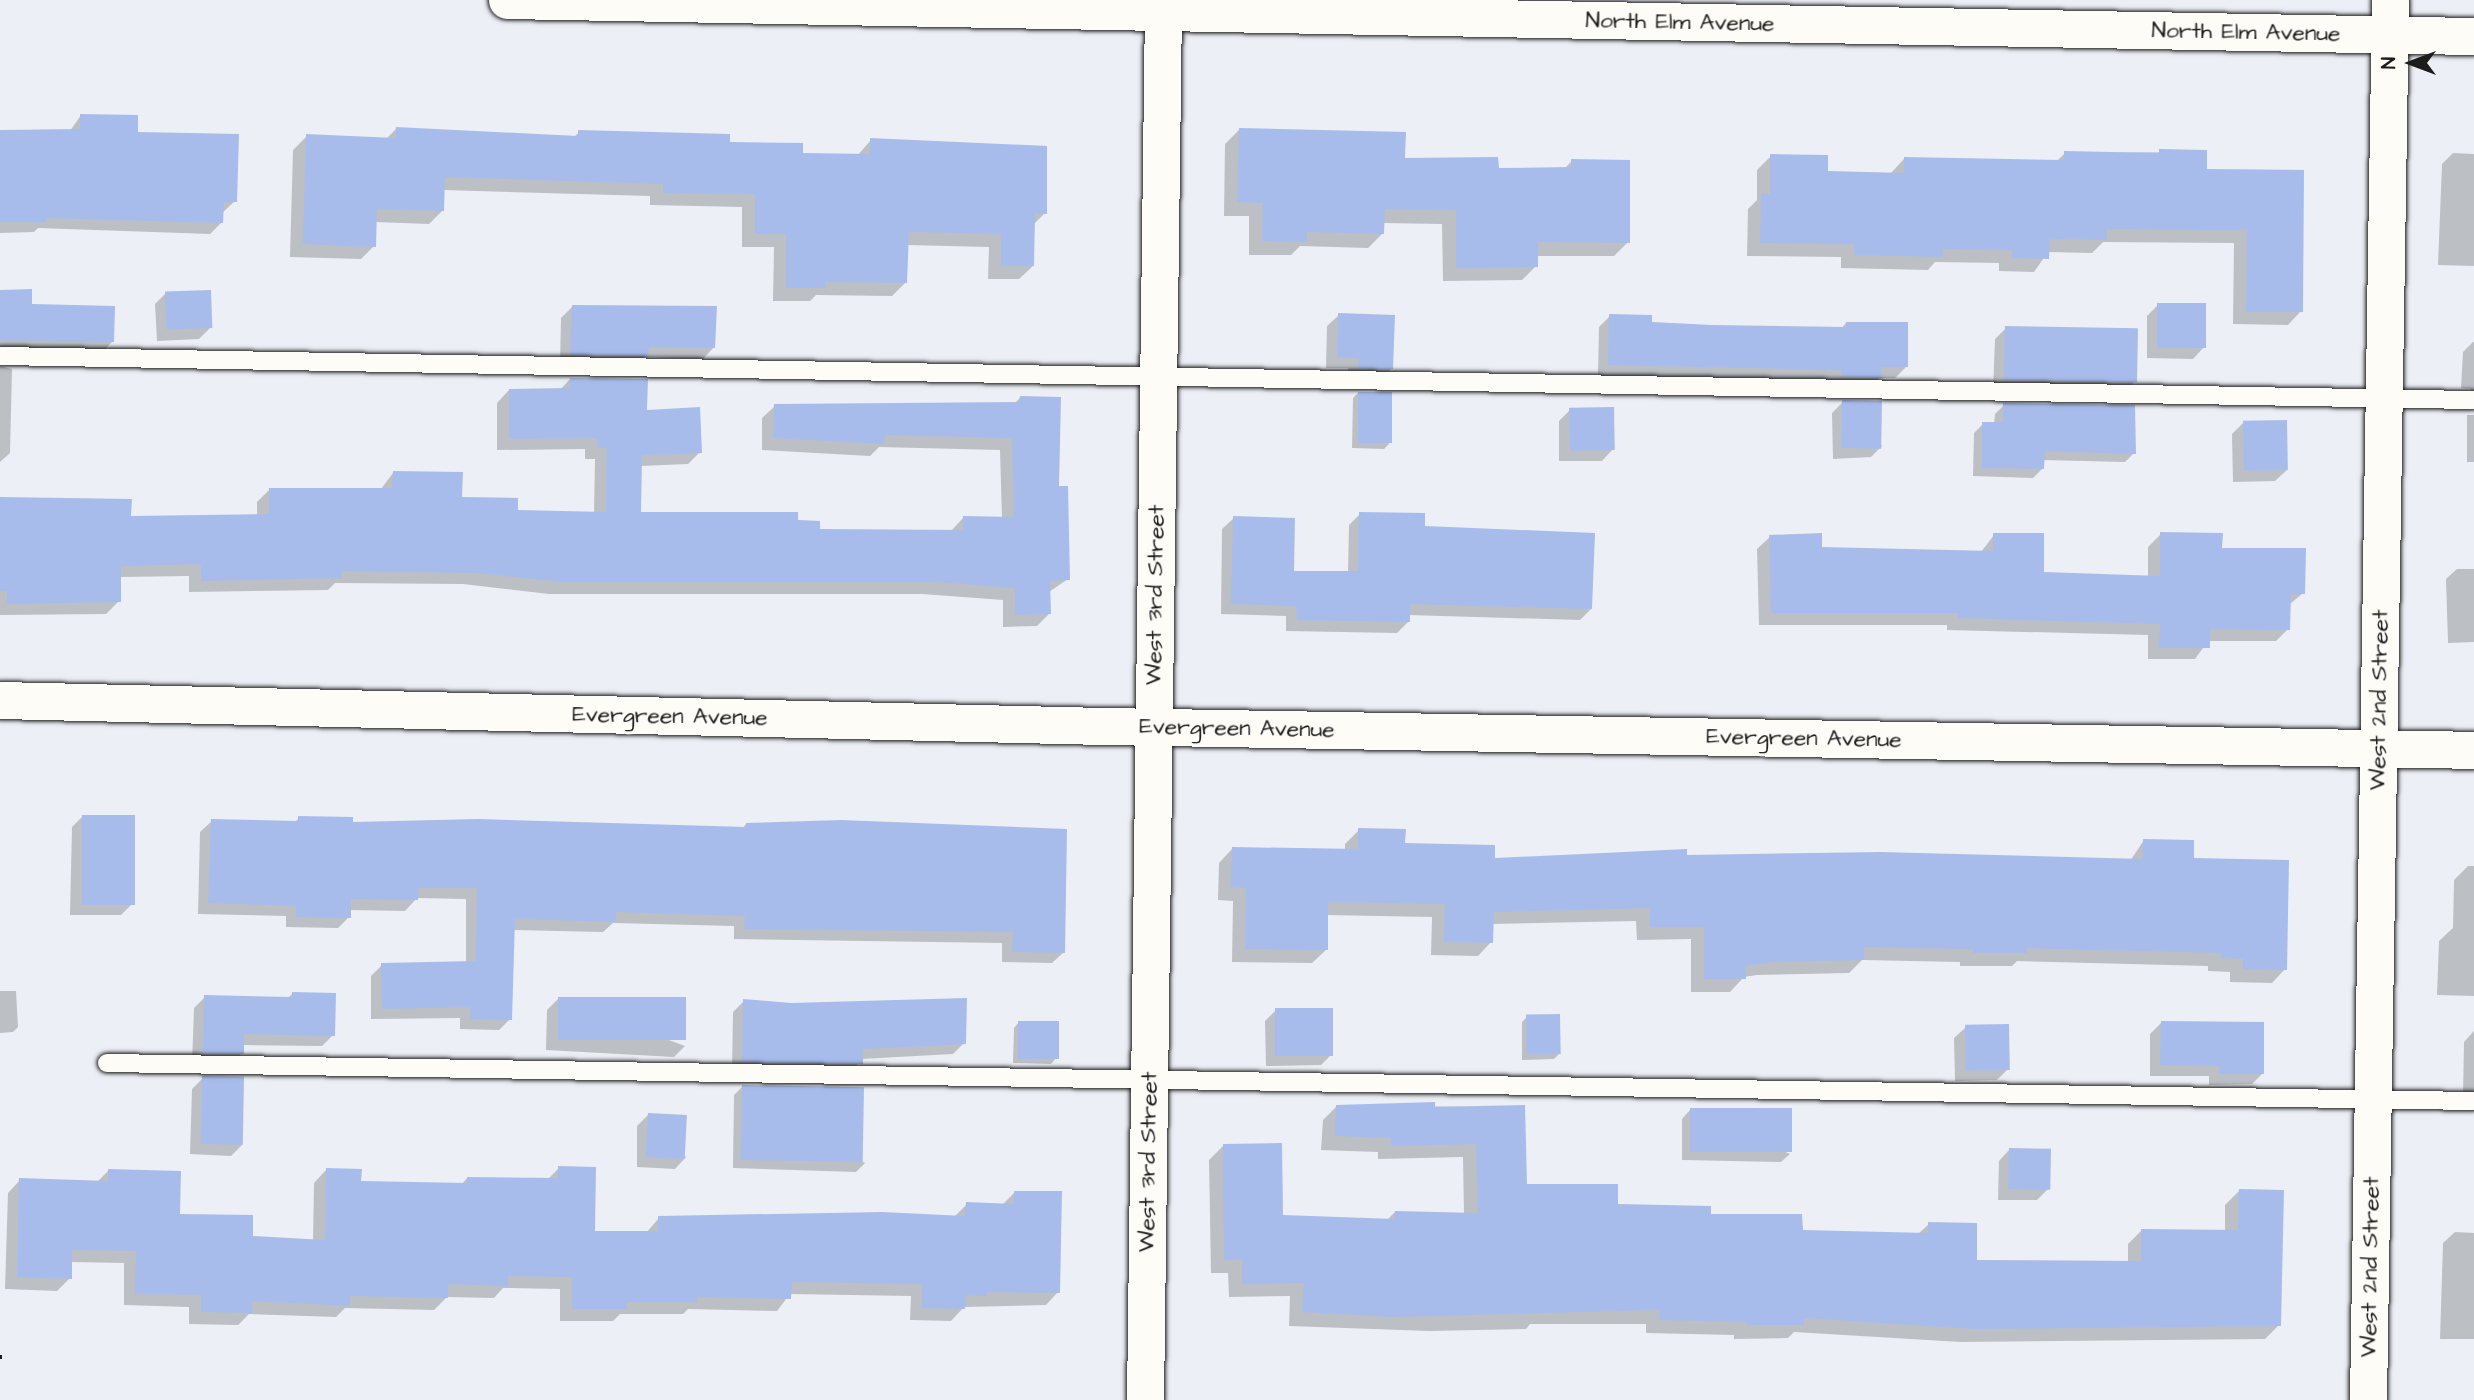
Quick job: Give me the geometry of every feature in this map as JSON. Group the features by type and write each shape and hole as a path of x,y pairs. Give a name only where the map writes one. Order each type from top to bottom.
{"street":[{"name":"North Elm Avenue","path":"507,0 2390,18 2474,36"},
{"name":"West 3rd Street","path":"1145,1400 1163,6"},
{"name":"West 2nd Street","path":"2368,1400 2390,18"},
{"name":"Evergreen Avenue","path":"0,700 1153,727 2474,750"}],"lane":[{"path":"0,356 1157,379 2474,400"},
{"path":"107,1063 1148,1082 2474,1101"}],"building":[{"path":"80,114 138,115 138,132 239,134 237,202 224,202 223,223 46,218 47,222 0,222 0,130 80,129"},
{"path":"396,127 578,136 578,130 730,134 730,142 803,143 803,153 870,154 870,138 1047,146 1047,214 1035,213 1034,266 1001,266 1001,234 909,232 907,283 825,282 825,288 786,288 786,234 755,234 755,194 663,193 663,184 445,177 444,211 377,209 376,247 303,244 306,134 395,138"},
{"path":"1239,128 1406,132 1405,158 1498,157 1499,168 1571,167 1571,159 1630,160 1630,243 1538,242 1538,267 1456,268 1456,210 1385,209 1384,234 1307,232 1307,242 1262,241 1263,203 1237,202"},
{"path":"2159,149 2207,150 2207,169 2304,170 2303,312 2246,312 2247,230 2107,229 2107,240 2050,239 2049,259 2012,258 2012,250 1943,249 1943,257 1854,255 1854,244 1760,243 1761,194 1770,194 1770,154 1828,155 1828,171 1904,173 1904,157 2064,160 2064,151 2159,153"},
{"path":"32,289 32,304 115,306 114,342 0,340 0,290"},
{"path":"211,290 212,328 166,330 165,292"},
{"path":"2157,303 2206,303 2206,348 2157,348"},
{"path":"572,305 717,306 715,348 649,347 648,356 570,355"},
{"path":"1338,313 1395,315 1393,369 1358,369 1359,358 1337,357"},
{"path":"1609,314 1652,315 1652,322 1712,325 1846,327 1846,322 1908,322 1908,367 1881,367 1882,378 1842,377 1841,370 1608,365"},
{"path":"2005,326 2138,328 2137,382 2004,380"},
{"path":"570,378 648,379 647,410 700,407 702,453 642,455 641,512 798,512 798,520 820,521 820,529 963,530 963,516 1014,517 1012,438 885,435 884,444 773,438 774,404 1019,402 1020,396 1061,397 1059,486 1068,486 1070,580 1050,581 1051,614 1015,615 1015,588 936,582 563,582 476,573 342,571 342,578 201,581 201,564 121,566 121,602 7,604 7,591 0,591 0,497 132,499 131,516 269,514 269,488 392,488 393,471 463,472 462,497 518,498 518,510 606,512 607,448 597,447 597,438 509,439 509,389 569,388"},
{"path":"1358,392 1392,392 1392,443 1358,443"},
{"path":"1842,400 1882,401 1881,449 1841,448"},
{"path":"2003,403 2135,405 2136,454 2045,451 2044,469 1982,468 1982,422 2003,422"},
{"path":"1614,407 1615,450 1570,451 1569,408"},
{"path":"2287,420 2288,470 2244,471 2243,421"},
{"path":"1359,512 1425,513 1425,526 1595,533 1592,609 1410,604 1410,622 1297,620 1296,606 1231,604 1233,516 1295,518 1294,571 1358,571"},
{"path":"2160,532 2223,533 2222,548 2306,548 2305,594 2291,594 2290,630 2210,629 2210,648 2159,648 2160,624 1958,618 1958,613 1771,613 1769,535 1822,533 1822,547 1993,551 1993,533 2044,533 2044,572 2160,576"},
{"path":"82,815 135,815 135,905 82,905"},
{"path":"298,816 353,817 353,822 478,819 746,827 746,823 841,820 1067,829 1065,953 1012,952 1013,932 744,929 745,916 616,912 616,922 515,919 512,1020 470,1019 470,1007 382,1009 381,963 476,961 477,888 419,888 418,900 351,899 351,918 296,917 296,906 208,903 211,819 298,821"},
{"path":"1358,828 1406,829 1405,843 1495,845 1495,858 1687,849 1687,855 1880,852 2143,859 2143,839 2194,840 2194,858 2289,860 2287,970 2243,969 2243,959 2221,958 2221,953 2027,948 2027,953 1973,953 1973,949 1864,947 1864,960 1772,962 1745,966 1746,979 1704,979 1704,927 1650,927 1649,908 1494,912 1493,943 1444,942 1445,904 1328,902 1328,950 1245,949 1246,888 1231,887 1232,847 1358,849"},
{"path":"292,992 336,993 335,1036 244,1034 244,1054 203,1053 204,995 292,997"},
{"path":"558,997 686,997 686,1040 558,1040"},
{"path":"967,998 966,1044 863,1049 863,1064 742,1062 743,999 791,1003"},
{"path":"1275,1008 1333,1008 1333,1056 1275,1056"},
{"path":"1560,1014 1561,1054 1527,1055 1526,1015"},
{"path":"1018,1021 1059,1021 1059,1059 1018,1059"},
{"path":"2161,1021 2264,1022 2264,1074 2219,1074 2219,1066 2160,1065"},
{"path":"2009,1024 2010,1070 1966,1071 1965,1025"},
{"path":"202,1076 244,1077 243,1145 201,1144"},
{"path":"742,1085 864,1087 863,1162 741,1160"},
{"path":"1435,1102 1435,1107 1525,1105 1527,1184 1618,1184 1618,1204 1711,1206 1711,1214 1802,1214 1803,1230 1928,1233 1928,1222 1977,1223 1977,1260 2141,1261 2141,1229 2238,1230 2239,1189 2284,1190 2281,1326 1976,1329 1804,1318 1804,1325 1747,1325 1747,1322 1659,1320 1660,1310 1392,1317 1302,1312 1304,1283 1242,1284 1242,1259 1224,1260 1223,1144 1282,1143 1283,1215 1394,1219 1395,1211 1478,1213 1476,1144 1391,1146 1391,1138 1335,1136 1336,1105"},
{"path":"1690,1108 1792,1108 1792,1152 1690,1152"},
{"path":"648,1113 687,1115 685,1159 646,1157"},
{"path":"2009,1148 2051,1149 2050,1190 2008,1189"},
{"path":"558,1166 596,1167 595,1231 658,1231 658,1216 882,1212 965,1216 966,1202 1014,1204 1014,1191 1062,1191 1060,1293 987,1292 987,1296 966,1295 965,1309 922,1308 922,1284 792,1282 791,1299 697,1297 697,1302 627,1302 627,1309 572,1309 572,1277 508,1276 508,1286 448,1284 448,1298 350,1296 350,1306 252,1301 252,1313 201,1312 201,1295 135,1294 136,1251 72,1250 72,1279 17,1277 19,1178 108,1181 108,1169 181,1171 180,1214 253,1215 253,1236 325,1240 326,1168 362,1169 361,1181 467,1183 467,1177 558,1178"}]}
